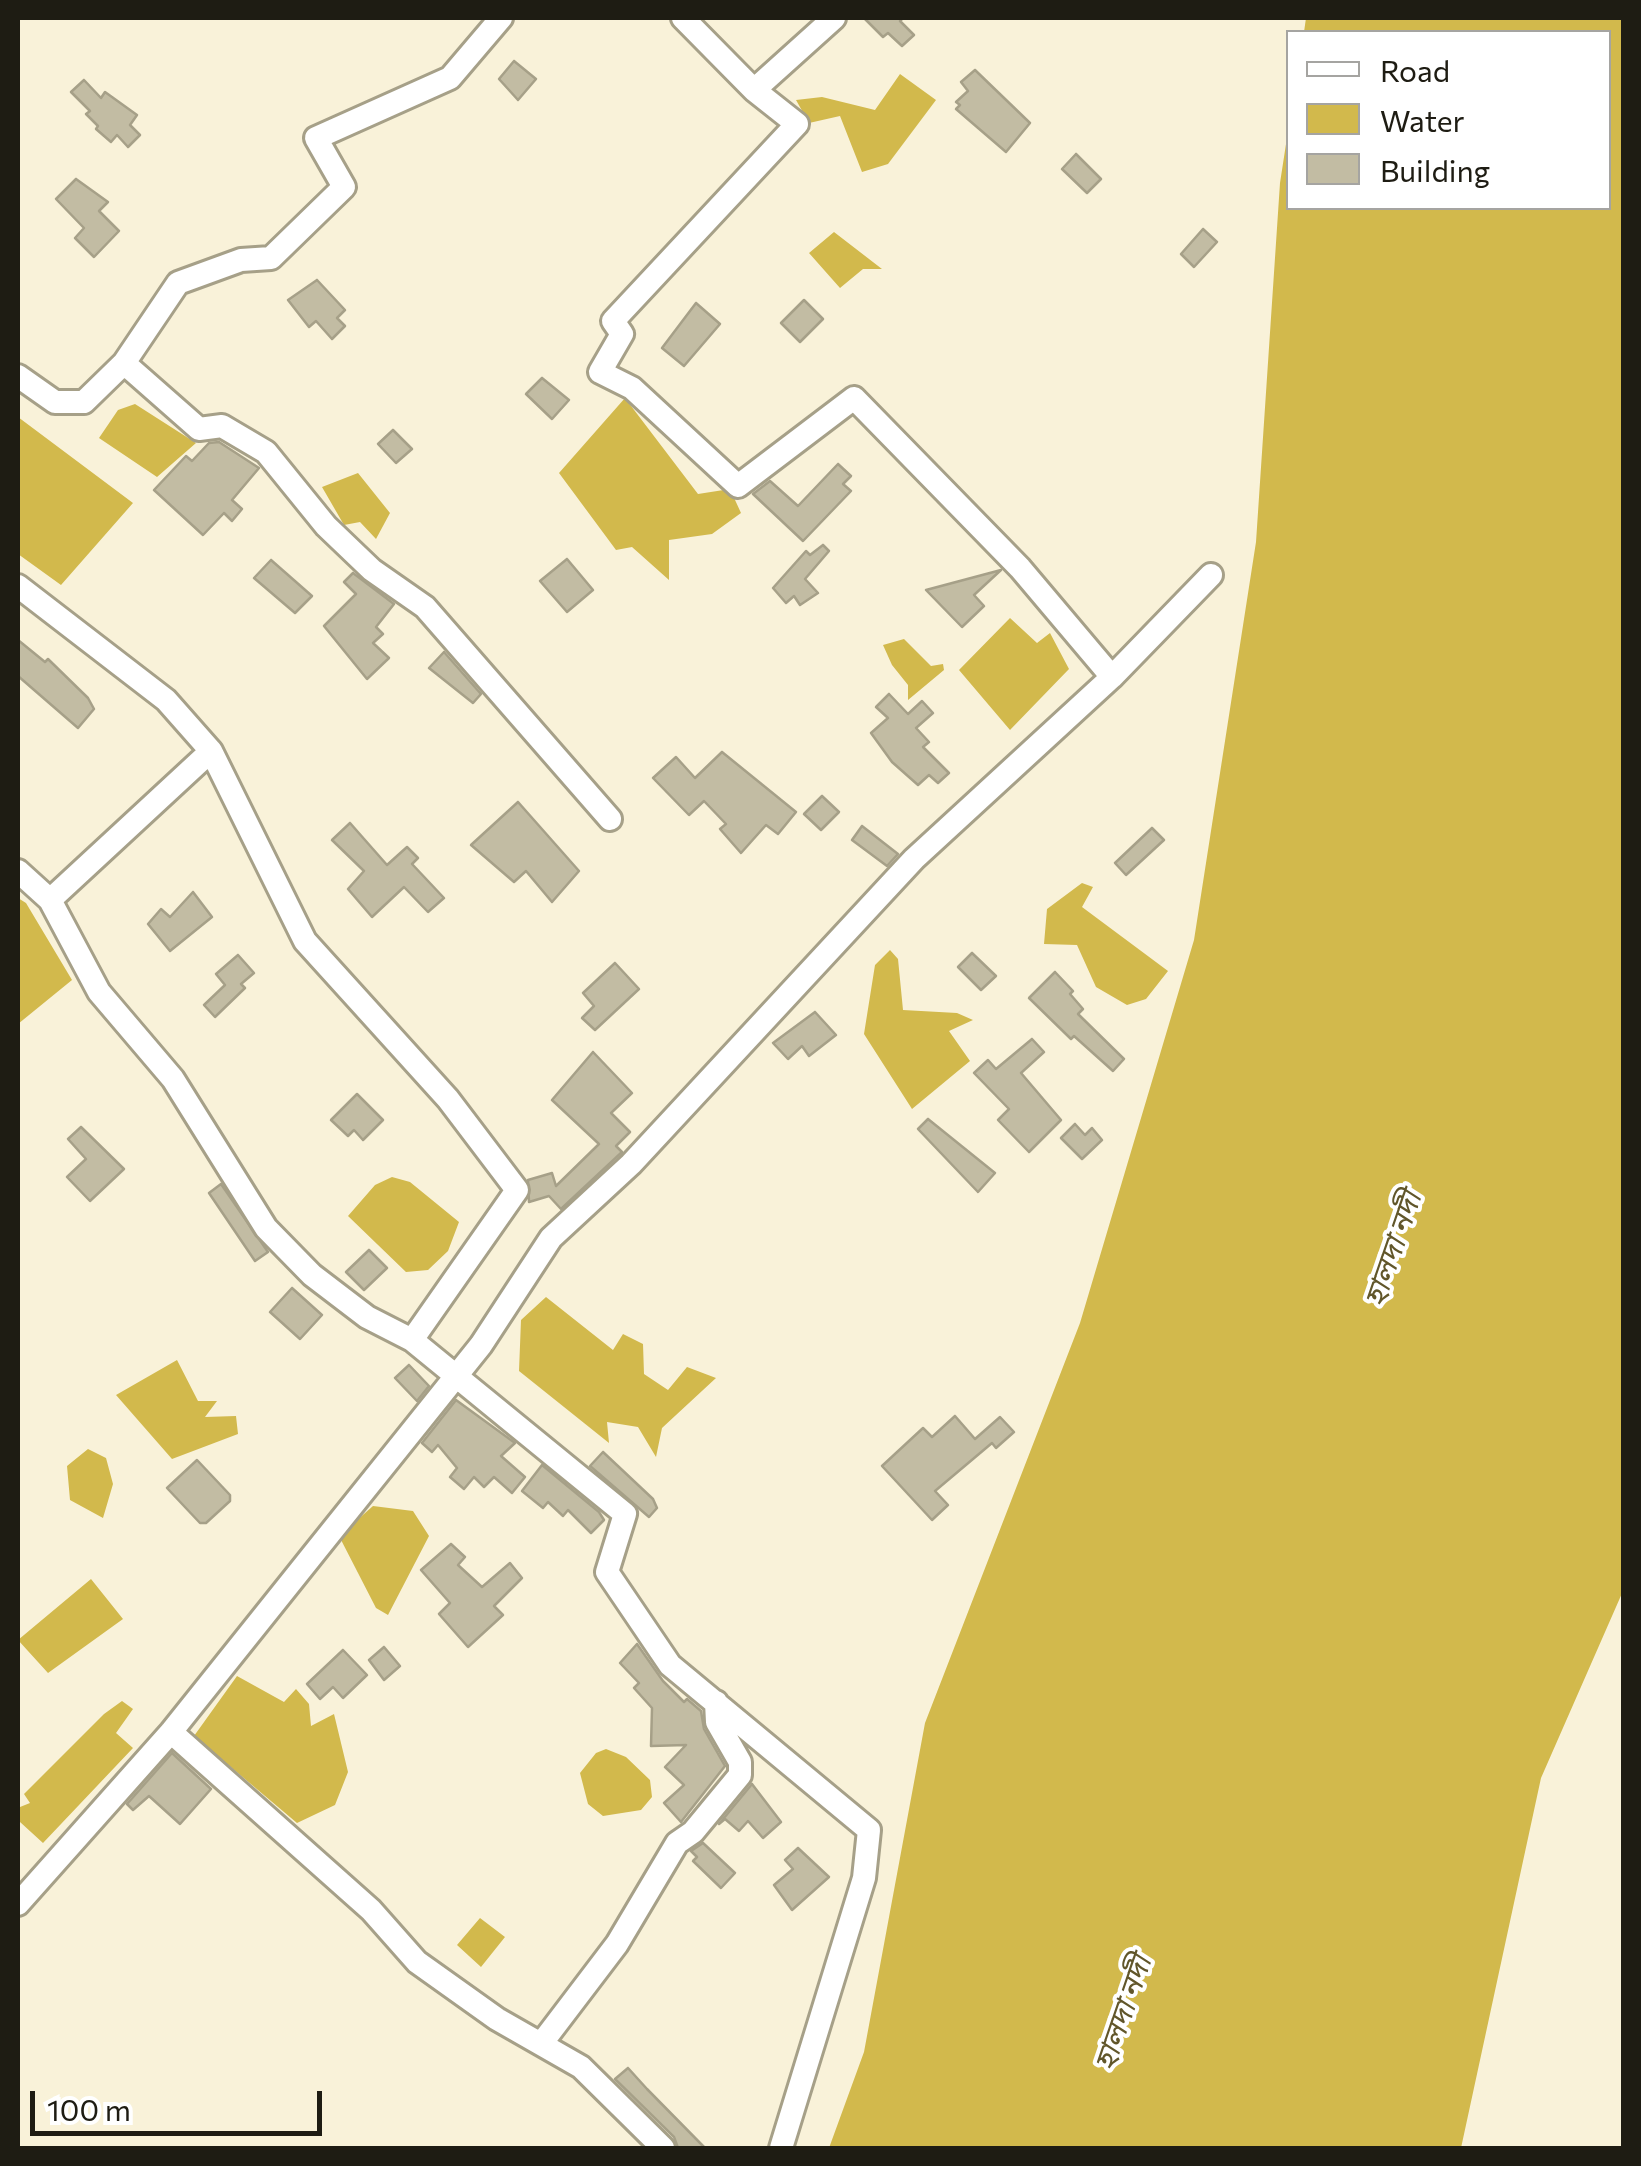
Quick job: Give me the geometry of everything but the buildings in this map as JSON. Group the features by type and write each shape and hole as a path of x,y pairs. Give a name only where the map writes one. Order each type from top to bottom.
{"street":[{"path":"18,376 55,402 84,402 124,363 178,283 241,260 271,258 344,186 316,138 450,78 500,18"},
{"path":"684,18 754,90 797,124 613,320 622,334 600,372 632,388 738,486 854,398 1020,568 1112,677"},
{"path":"754,90 834,18"},
{"path":"124,363 199,429 222,426 266,452 326,526 372,570 425,607 610,819"},
{"path":"18,1904 171,1732 481,1345 552,1238 631,1164 914,858 1112,677 1211,575"},
{"path":"18,586 166,700 212,751 305,941 448,1099 518,1190 412,1340"},
{"path":"50,900 212,751"},
{"path":"18,871 50,900 99,992 173,1079 266,1228 312,1275 367,1317 412,1340 626,1514 607,1572 670,1665 869,1830 864,1878 781,2148"},
{"path":"541,2044 617,1944 677,1843 693,1832 740,1774 740,1762 717,1722 716,1702"},
{"path":"171,1732 371,1910 417,1962 581,2067 663,2148"}],"water":[{"name":"হালদা নদী","path":"1306,18 1623,18 1623,1591 1541,1778 1461,2148 829,2148 864,2052 925,1723 1080,1323 1194,940 1256,542 1280,183 1286,144 1286,210 1611,210 1611,30 1304,30"},
{"path":"900,74 936,100 888,164 862,172 840,116 809,123 796,100 822,97 875,110"},
{"path":"834,232 882,269 863,269 840,288 809,253"},
{"path":"625,398 698,494 730,489 741,513 712,534 669,540 669,580 632,547 616,550 559,473"},
{"path":"135,404 196,443 157,477 99,438 118,410"},
{"path":"18,417 133,503 61,585 18,554"},
{"path":"358,473 390,513 376,539 360,522 344,525 322,487"},
{"path":"1010,618 1037,643 1050,633 1069,669 1010,730 959,670"},
{"path":"904,639 931,666 943,664 944,670 908,700 908,685 883,645"},
{"path":"1082,883 1093,887 1082,907 1168,971 1146,999 1127,1005 1096,987 1077,945 1044,944 1047,909"},
{"path":"18,898 26,903 72,980 18,1024"},
{"path":"890,950 898,959 903,1010 957,1013 973,1020 949,1031 970,1061 912,1109 864,1034 875,965"},
{"path":"392,1177 410,1182 459,1222 448,1251 428,1270 406,1272 348,1216 375,1185"},
{"path":"546,1297 613,1350 623,1334 643,1344 644,1374 668,1390 687,1367 716,1378 662,1428 656,1457 638,1427 607,1422 609,1443 519,1371 521,1320"},
{"path":"177,1360 198,1401 217,1401 205,1417 236,1416 238,1434 172,1459 116,1395"},
{"path":"88,1449 106,1458 113,1484 103,1518 70,1500 67,1466"},
{"path":"373,1506 413,1511 429,1536 388,1615 376,1608 339,1536"},
{"path":"91,1579 123,1619 48,1673 18,1640"},
{"path":"237,1676 284,1702 296,1689 309,1704 311,1726 334,1714 348,1772 335,1805 297,1823 194,1736"},
{"path":"122,1701 133,1709 116,1733 133,1748 43,1843 20,1822 20,1807 30,1803 24,1794"},
{"path":"606,1749 626,1757 650,1780 652,1797 641,1810 603,1816 588,1804 580,1773 596,1753"},
{"path":"480,1918 505,1937 481,1967 457,1945"}]}
